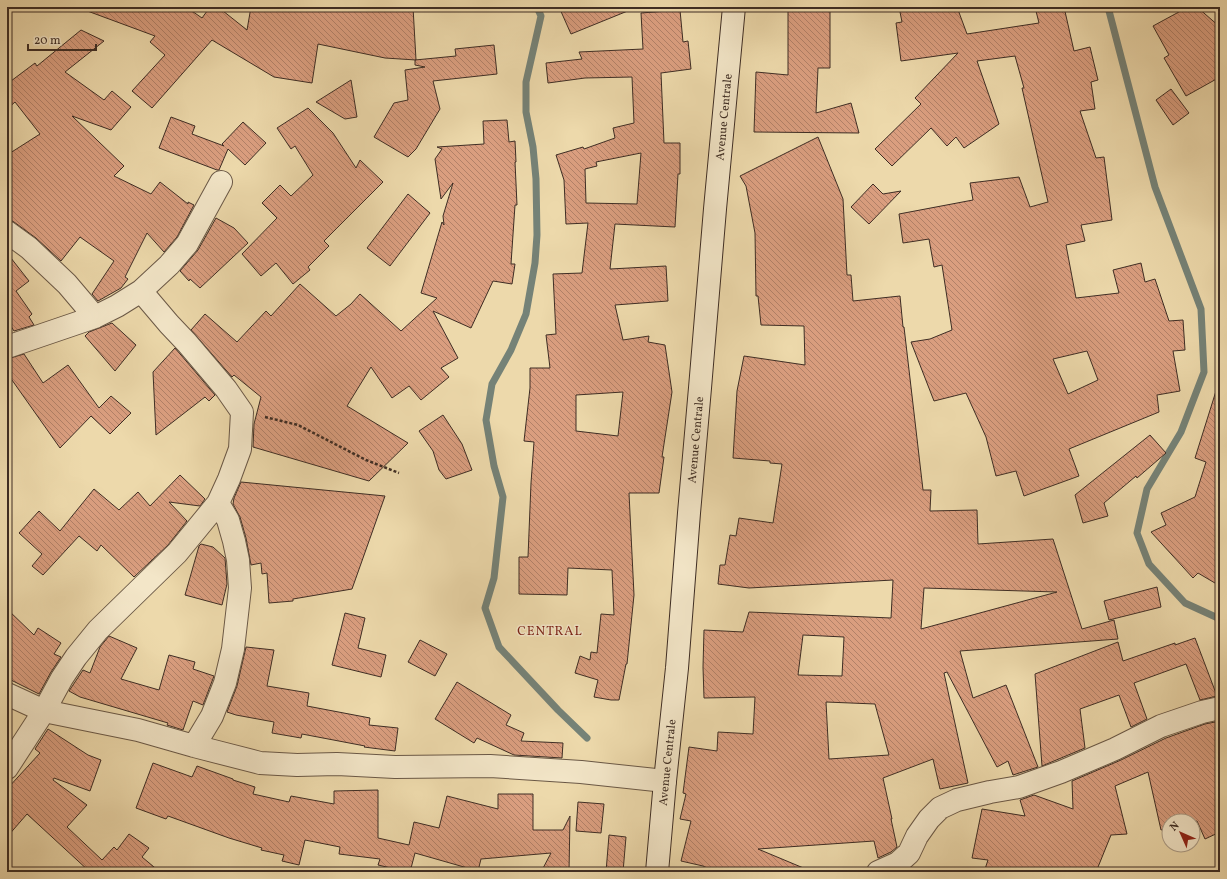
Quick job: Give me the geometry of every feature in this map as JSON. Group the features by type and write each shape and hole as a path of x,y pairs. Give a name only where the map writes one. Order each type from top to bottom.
{"street":[{"name":"Avenue Centrale","path":"657,872 677,668 715,201 734,7"},
{"path":"7,347 95,317 117,306 141,291 170,265 187,244 221,182"},
{"path":"7,232 29,248 68,284 95,317"},
{"path":"7,768 44,711 62,678 76,657 98,630 178,553 218,503 230,479 240,449 242,412 226,389 141,291"},
{"path":"194,746 212,716 225,683 233,649 240,588 238,560 234,541 228,520 218,503"},
{"path":"7,694 44,711 138,730 260,764 337,764 395,767 490,766 581,772 665,782"},
{"path":"878,872 898,863 909,853 917,836 929,819 940,808 956,800 1026,785 1115,749 1161,726 1202,712 1220,708"}],"path":[{"path":"242,412 275,418 298,425 366,460 399,473"}],"building":[{"path":"83,7 186,7 202,18 210,7 218,7 247,30 251,7 413,7 416,60 385,58 318,44 312,83 274,77 212,40 152,108 132,91 165,55 150,42 155,36 82,9"},
{"path":"559,7 635,7 635,8 571,34"},
{"path":"899,7 957,7 967,34 1039,23 1035,7 1064,7 1074,51 1090,47 1098,80 1091,82 1095,109 1080,111 1096,158 1104,157 1112,220 1081,225 1085,241 1066,245 1076,298 1119,293 1113,270 1141,263 1145,282 1155,279 1169,321 1183,320 1185,350 1173,351 1180,391 1157,395 1159,412 1069,449 1079,476 1024,496 1016,471 996,476 986,437 966,393 934,401 911,342 930,339 952,330 942,265 934,267 929,239 903,243 899,214 973,200 970,183 1019,177 1030,207 1048,202 1022,88 1024,88 1015,56 977,61 999,124 964,148 956,137 947,146 931,128 892,166 875,149 921,104 915,98 958,53 901,61 896,23 902,22","holes":["1087,351 1098,380 1068,394 1053,359"]},
{"path":"1188,7 1197,7 1220,27 1220,77 1186,96 1164,58 1169,55 1153,26"},
{"path":"830,9 830,68 818,68 816,113 851,103 859,133 754,132 756,72 788,75 788,10"},
{"path":"680,10 683,42 688,41 691,69 661,73 664,143 680,143 680,174 678,174 675,227 615,224 610,269 666,266 668,301 615,305 623,340 649,336 648,342 665,345 672,392 662,457 664,457 659,493 629,493 634,595 627,664 619,700 611,700 594,697 598,680 575,673 580,656 590,660 591,652 597,653 601,614 614,615 612,570 568,568 567,595 519,594 519,557 528,557 534,442 524,441 530,388 530,368 550,368 546,335 556,334 553,274 582,273 588,223 566,224 564,180 556,155 583,147 584,149 615,138 613,128 634,123 632,77 585,78 548,83 546,63 582,59 579,52 643,49 641,13","holes":["641,153 637,204 586,203 585,169 597,166 596,162","623,392 618,436 576,431 576,395"]},
{"path":"81,30 104,41 65,72 104,100 112,91 131,107 111,130 72,116 124,166 114,176 151,194 160,182 188,204 188,202 194,205 177,237 164,252 147,233 125,277 128,279 121,288 98,301 92,294 114,261 80,237 61,261 36,238 7,218 7,155 40,134 15,102 7,109 7,84 35,63 37,66"},
{"path":"494,45 497,74 433,81 440,109 416,149 408,157 374,137 394,103 408,100 405,70 425,67 415,65 415,60 456,56 455,49"},
{"path":"351,80 357,117 345,119 316,102"},
{"path":"1171,89 1189,113 1173,125 1156,100"},
{"path":"308,108 333,133 356,168 360,160 383,182 324,241 329,246 308,267 310,270 293,284 276,263 261,276 242,254 277,218 262,203 280,185 291,196 313,175 295,146 291,149 277,128"},
{"path":"171,117 195,126 192,134 224,146 222,144 243,122 266,143 245,165 228,149 219,170 217,170 159,148"},
{"path":"507,120 509,142 515,141 516,162 517,205 515,205 511,264 515,264 512,284 493,281 471,328 433,311 458,358 441,368 449,377 421,400 409,386 392,398 371,367 347,406 408,443 369,481 253,447 254,424 261,397 234,375 232,377 191,330 205,314 237,342 266,311 271,316 300,284 336,316 351,304 360,294 401,331 437,298 421,293 442,222 444,225 443,216 453,183 441,199 435,159 442,149 437,147 484,144 483,121"},
{"path":"818,137 843,199 847,275 851,275 853,301 900,296 923,490 931,490 930,511 977,510 978,544 1053,539 1082,629 1114,620 1118,639 960,651 973,698 1006,685 1038,767 1013,775 1008,761 997,767 947,672 944,673 968,783 940,789 933,759 883,778 897,847 891,852 878,858 874,841 758,849 813,872 716,872 703,866 681,861 691,821 680,819 686,794 683,793 689,747 717,751 718,732 753,734 755,697 704,698 704,630 743,632 749,612 891,618 893,580 749,588 718,584 720,565 725,565 730,535 736,536 739,518 773,523 782,464 770,463 770,461 733,458 737,391 744,356 805,365 804,326 761,325 758,296 756,296 755,233 746,186 740,176","holes":["924,588 1057,592 921,629","803,635 844,637 842,676 798,675","826,702 875,704 889,755 829,759"]},
{"path":"873,184 883,194 901,191 869,224 851,207"},
{"path":"408,194 430,213 390,266 367,248"},
{"path":"216,218 234,228 248,243 200,288 190,279 189,281 180,271 198,250"},
{"path":"7,253 29,281 16,291 32,314 29,317 34,325 14,331 7,320"},
{"path":"112,323 136,345 115,371 85,336 89,332"},
{"path":"175,348 215,395 209,401 205,397 156,435 153,372"},
{"path":"24,354 43,383 68,365 99,408 111,396 131,413 110,434 91,416 60,448 7,373 7,359"},
{"path":"1216,391 1220,391 1220,586 1198,573 1193,578 1151,532 1166,525 1161,513 1195,497 1206,462 1195,458"},
{"path":"443,415 462,444 472,470 446,479 439,470 433,451 419,431"},
{"path":"1150,435 1166,453 1137,478 1136,476 1104,503 1108,516 1083,523 1075,495"},
{"path":"180,475 205,499 200,506 169,502 187,521 168,545 134,577 101,545 97,551 79,536 43,575 32,566 42,554 19,533 39,511 60,531 94,489 119,510 138,492 150,506"},
{"path":"241,482 385,496 352,589 293,599 293,601 269,603 267,573 262,574 261,563 251,565 240,517 233,504"},
{"path":"201,544 213,547 225,558 227,584 222,605 185,595 199,546"},
{"path":"1157,587 1161,607 1109,620 1104,601"},
{"path":"7,609 34,635 38,628 61,643 54,654 61,657 39,694 7,678"},
{"path":"345,613 365,618 358,648 386,655 381,677 332,665"},
{"path":"109,636 137,648 121,679 159,690 169,655 195,662 193,669 214,676 203,705 193,701 183,730 167,725 168,723 80,697 69,691 83,670 90,673 100,647"},
{"path":"1195,638 1217,696 1200,700 1186,664 1134,683 1147,719 1131,727 1119,695 1080,709 1085,748 1042,766 1035,674 1118,642 1123,661 1175,643 1175,645"},
{"path":"420,640 447,654 435,676 408,662"},
{"path":"246,647 274,650 267,686 309,693 307,706 370,718 369,725 398,728 395,751 364,747 365,746 302,734 301,738 272,733 274,722 227,712 237,686"},
{"path":"457,682 511,715 506,725 524,733 521,741 563,743 562,758 514,755 477,738 474,743 435,719"},
{"path":"1220,721 1220,832 1205,839 1201,830 1201,813 1161,813 1161,830 1148,772 1115,786 1127,834 1111,835 1096,872 984,872 988,860 972,858 982,809 1025,816 1020,800 1034,795 1073,809 1072,781 1121,760 1166,738 1205,724"},
{"path":"48,729 88,755 101,760 90,791 54,778 53,780 87,805 67,827 102,860 114,847 117,850 129,834 149,848 142,857 160,872 90,872 27,814 7,837 7,789 40,753 35,749"},
{"path":"153,763 192,777 197,766 255,787 253,794 289,802 291,796 334,804 334,791 378,790 378,838 409,845 414,822 439,828 447,796 498,809 498,794 533,794 533,830 563,830 570,816 569,872 541,872 551,853 481,859 478,871 415,853 410,872 408,872 378,865 380,859 339,854 340,847 305,840 299,865 282,861 284,855 261,850 262,848 168,816 166,819 136,808"},
{"path":"578,802 604,804 601,833 576,831"},
{"path":"609,835 626,837 623,872 606,872"}],"waterway":[{"path":"537,7 541,16 526,82 526,112 533,147 536,179 537,235 535,263 526,314 511,350 492,384 486,420 494,466 503,497 494,578 485,608 499,647 558,710 587,738"},
{"path":"1108,7 1155,187 1201,309 1204,372 1181,432 1147,489 1137,533 1149,564 1185,603 1220,619"}],"district":[{"name":"CENTRAL","path":"550,630"}]}
